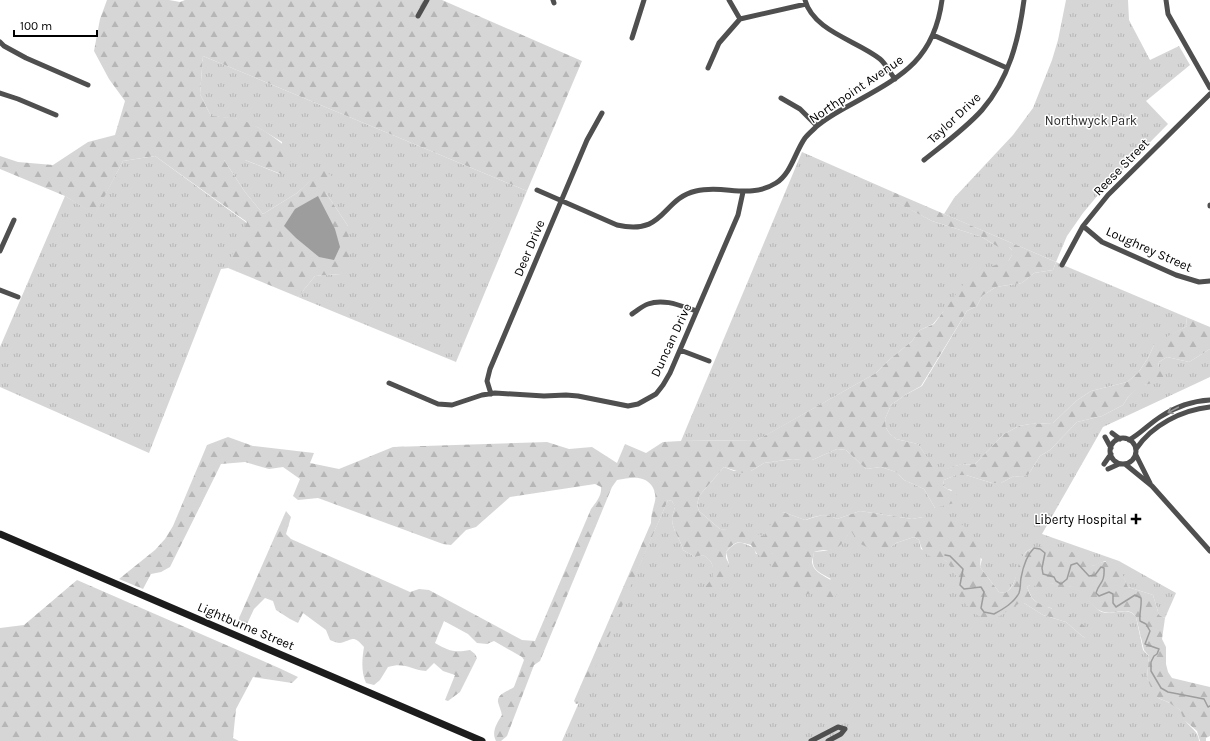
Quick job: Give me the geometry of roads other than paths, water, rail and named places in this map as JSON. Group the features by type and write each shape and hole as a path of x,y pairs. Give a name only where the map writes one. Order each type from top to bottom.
{"main road":[{"name":"Lightburne Street","path":"0,534 482,741"}],"street":[{"path":"418,16 427,0"},
{"path":"632,38 644,0"},
{"path":"729,0 740,20"},
{"name":"Northpoint Avenue","path":"536,190 617,225 640,227 650,224 659,218 681,197 696,190 707,189 743,192 757,191 768,188 778,182 784,175 805,138 817,126 907,71 918,59 933,35 939,17 942,0"},
{"name":"Taylor Drive","path":"924,160 972,120 991,98 1007,68 1015,48 1021,25 1024,0"},
{"path":"1166,0 1168,14 1210,88"},
{"path":"708,68 719,43 740,20 806,2 822,24 859,45 881,60 895,79"},
{"path":"933,35 1007,68"},
{"path":"0,42 4,46 26,58 88,85"},
{"path":"0,93 56,115"},
{"name":"Reese Street","path":"1062,265 1083,226 1108,195 1210,94"},
{"path":"781,98 800,109 817,126"},
{"name":"Deer Drive","path":"491,394 488,381 490,368 587,140 602,113"},
{"name":"Duncan Drive","path":"389,384 438,404 452,405 482,395 491,394 544,396 566,395 628,406 638,404 656,394 663,385 680,350 738,216 743,192"},
{"path":"0,252 14,220"},
{"name":"Loughrey Street","path":"1083,226 1102,242 1176,275 1199,282 1210,281"},
{"path":"0,290 18,298"},
{"path":"632,314 648,304 656,302 676,304 696,311"},
{"path":"680,350 709,362"},
{"path":"1129,440 1159,417 1175,408 1190,403 1210,400"},
{"path":"1136,448 1163,423 1186,413 1210,407"},
{"path":"1112,432 1120,439"},
{"path":"1105,437 1111,448"},
{"path":"1119,464 1114,460 1111,454 1111,448 1114,442 1120,439 1129,440 1134,444 1136,448 1136,455 1152,486"},
{"path":"1104,464 1111,454"},
{"path":"1108,469 1119,464 1125,464 1132,460 1136,455"},
{"path":"1125,464 1152,486 1210,551"},
{"path":"810,741 838,727 845,728 842,734 828,741"}],"waterway":[{"path":"945,555 950,556 963,569 960,585 964,589 981,587 984,592 981,608 984,612 994,614 1017,597 1020,591 1021,578 1025,562 1034,548 1040,549 1045,553 1042,568 1043,574 1054,577 1056,581 1061,584 1067,579 1071,565 1077,563 1089,576 1095,575 1101,567 1104,568 1104,577 1096,593 1099,596 1109,592 1113,594 1113,603 1116,607 1135,595 1141,598 1140,621 1146,624 1150,631 1145,644 1159,649 1151,662 1151,671 1161,688 1168,692 1204,699 1208,707 1210,706"}],"place":[{"name":"Liberty Hospital","path":"1136,519"}],"park label":[{"name":"Northwyck Park","path":"1091,120"}]}
